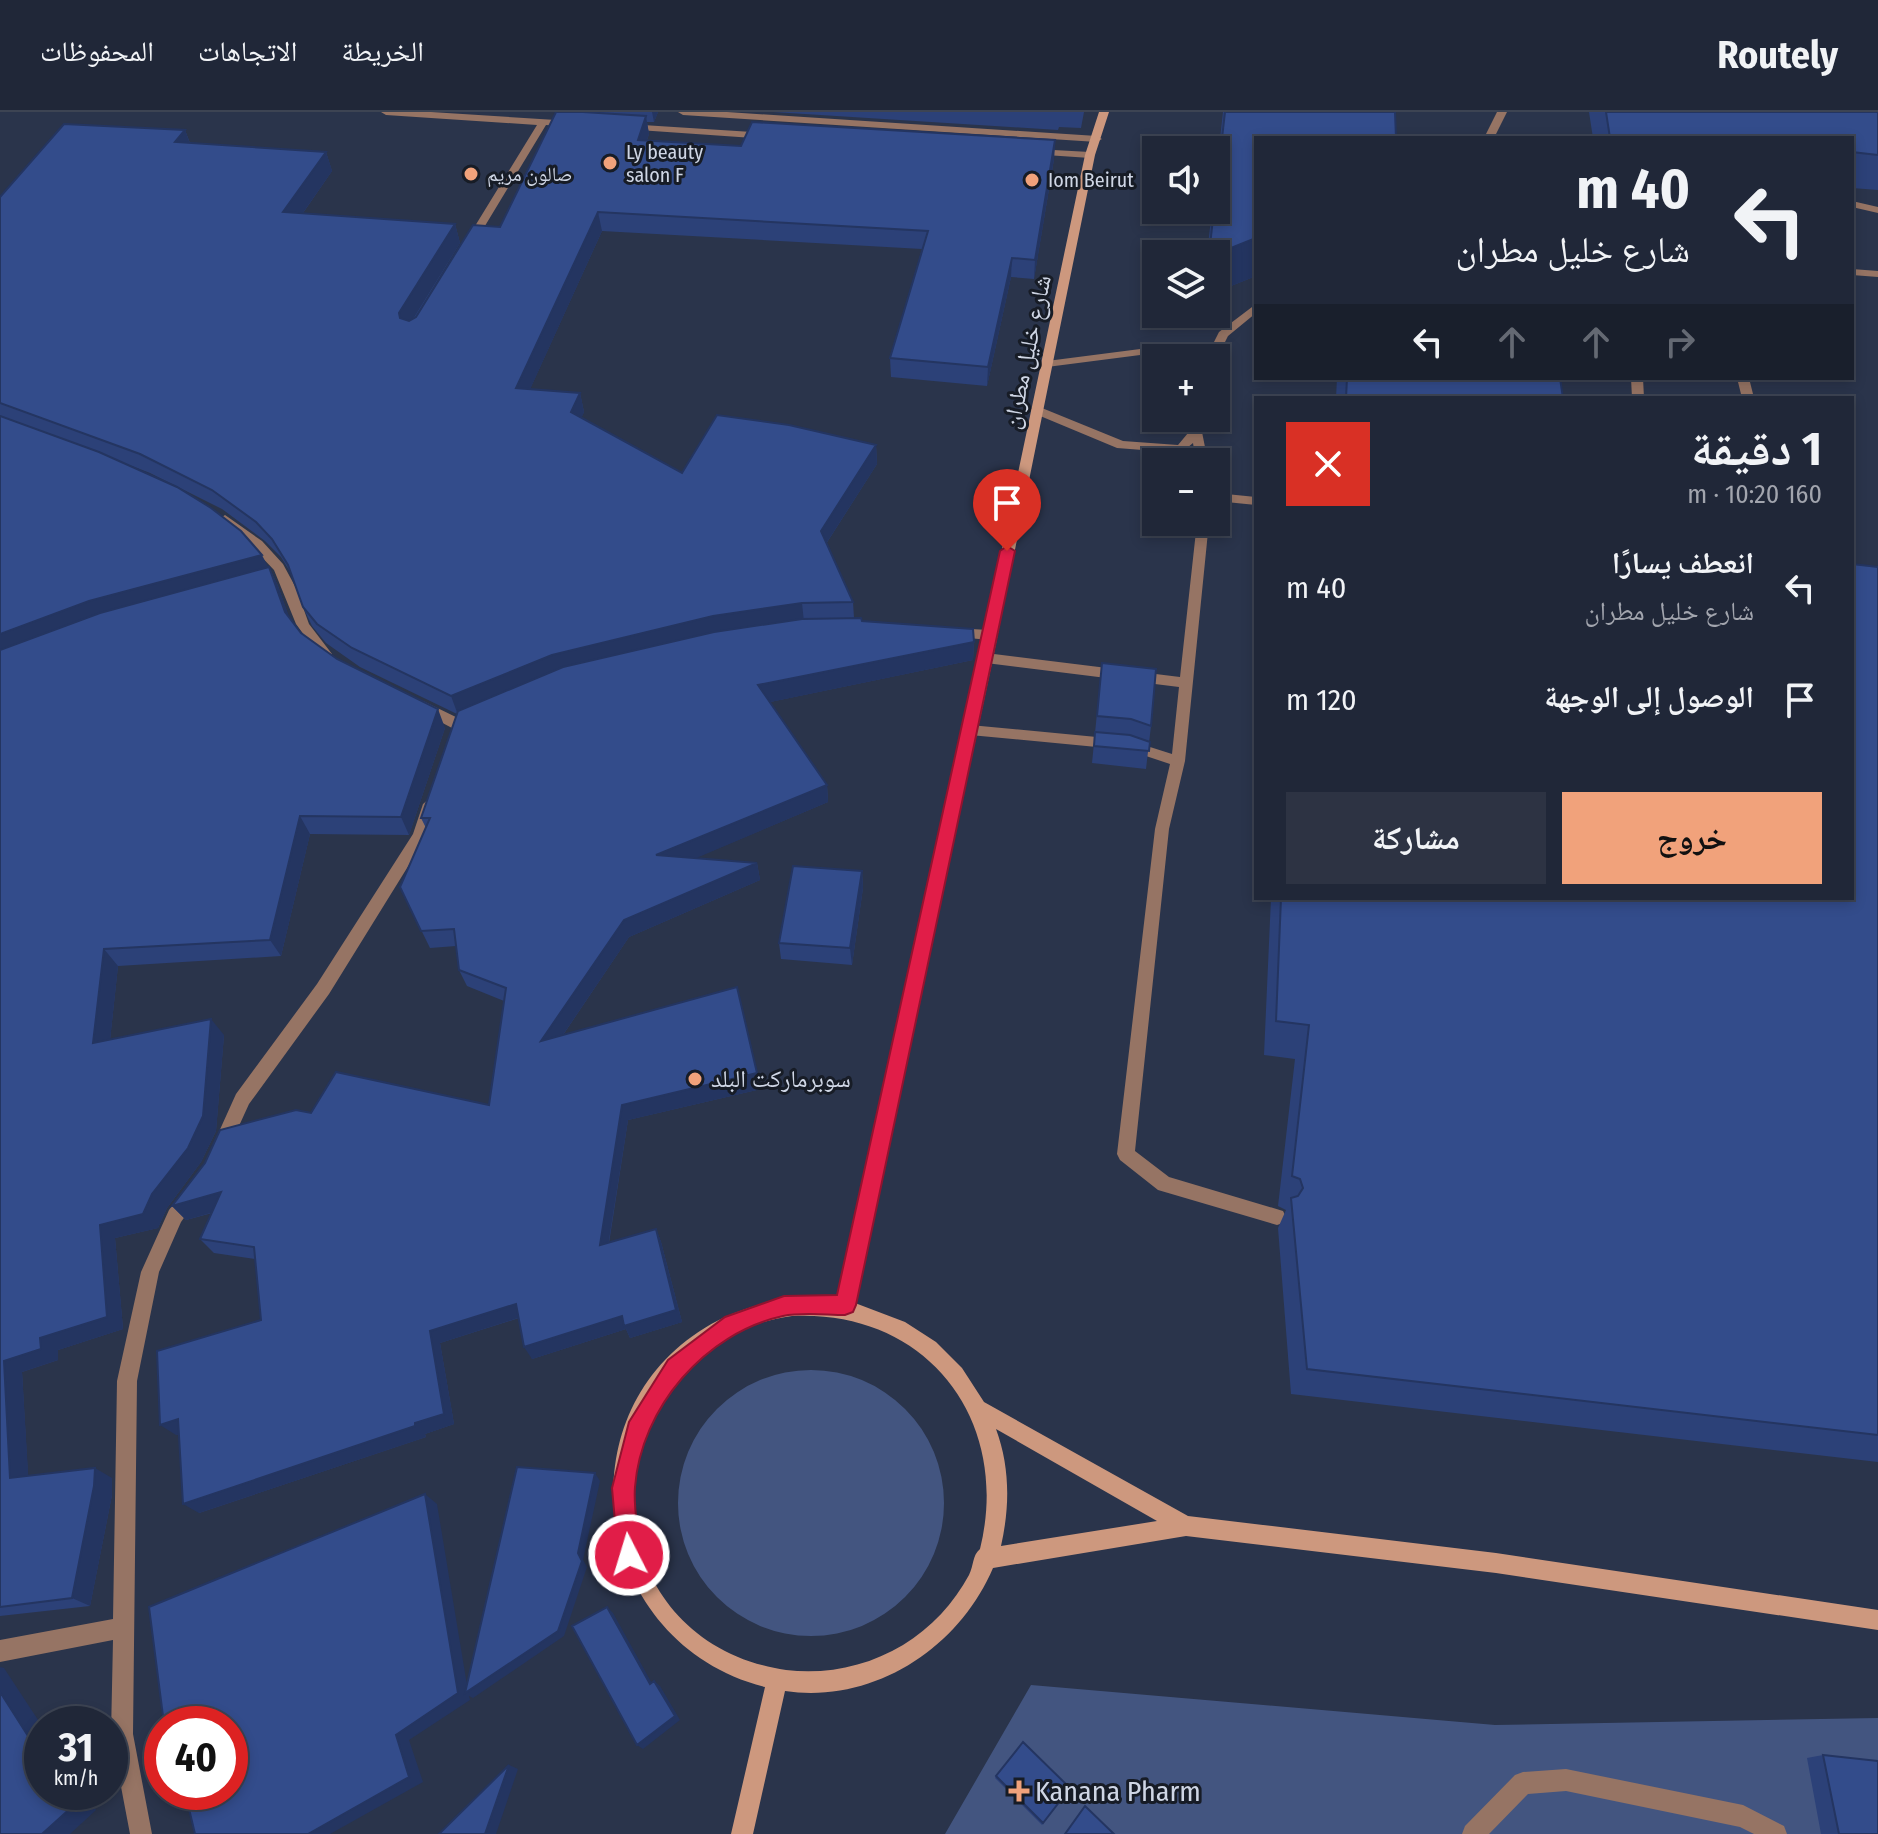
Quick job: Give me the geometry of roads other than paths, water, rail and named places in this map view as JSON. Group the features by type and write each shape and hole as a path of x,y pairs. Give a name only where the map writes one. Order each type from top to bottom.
{"street":[{"path":"386,112 590,125"},
{"path":"683,112 1097,139"},
{"name":"شارع خليل مطران","path":"845,1305 986,658 1090,155 1104,112"},
{"path":"1490,136 1502,112"},
{"path":"463,254 543,122"},
{"path":"621,127 778,136"},
{"path":"1028,151 1090,155"},
{"path":"1854,204 1878,210"},
{"path":"1854,272 1878,274"},
{"path":"1218,344 1223,334 1254,309"},
{"path":"1047,364 1142,352"},
{"path":"1037,410 1121,445 1181,449 1193,432"},
{"path":"1230,498 1254,501"},
{"path":"216,512 257,543 284,577 299,621 310,639 328,657 340,663"},
{"path":"1202,536 1178,761 1162,829 1126,1154 1164,1184 1277,1217"},
{"path":"270,581 284,577"},
{"path":"929,631 989,635"},
{"path":"986,658 1186,683"},
{"path":"405,696 460,726"},
{"path":"970,730 1128,745 1178,761"},
{"path":"217,1156 242,1099 323,989 420,835 434,793"},
{"path":"141,1834 122,1734 127,1381 150,1272 175,1216 201,1182"},
{"path":"845,1305 902,1323 950,1360 983,1411 996,1458 997,1509 983,1559 958,1604 923,1642 878,1670 828,1683 776,1684 711,1662 660,1616 629,1555 623,1488 640,1422 675,1368 725,1328 784,1306 845,1305"},
{"path":"983,1411 1186,1526"},
{"path":"983,1559 1186,1526 1496,1563 1878,1620"},
{"path":"0,1651 122,1628"},
{"path":"742,1834 776,1684"},
{"path":"1473,1834 1523,1783 1566,1780 1743,1816 1776,1834"}],"place":[{"name":"Ly beauty salon F","path":"610,163"},
{"name":"صالون مريم","path":"471,174"},
{"name":"Iom Beirut","path":"1032,180"},
{"name":"سوبرماركت البلد","path":"695,1079"},
{"name":"Kanana Pharm","path":"1019,1791"}]}
